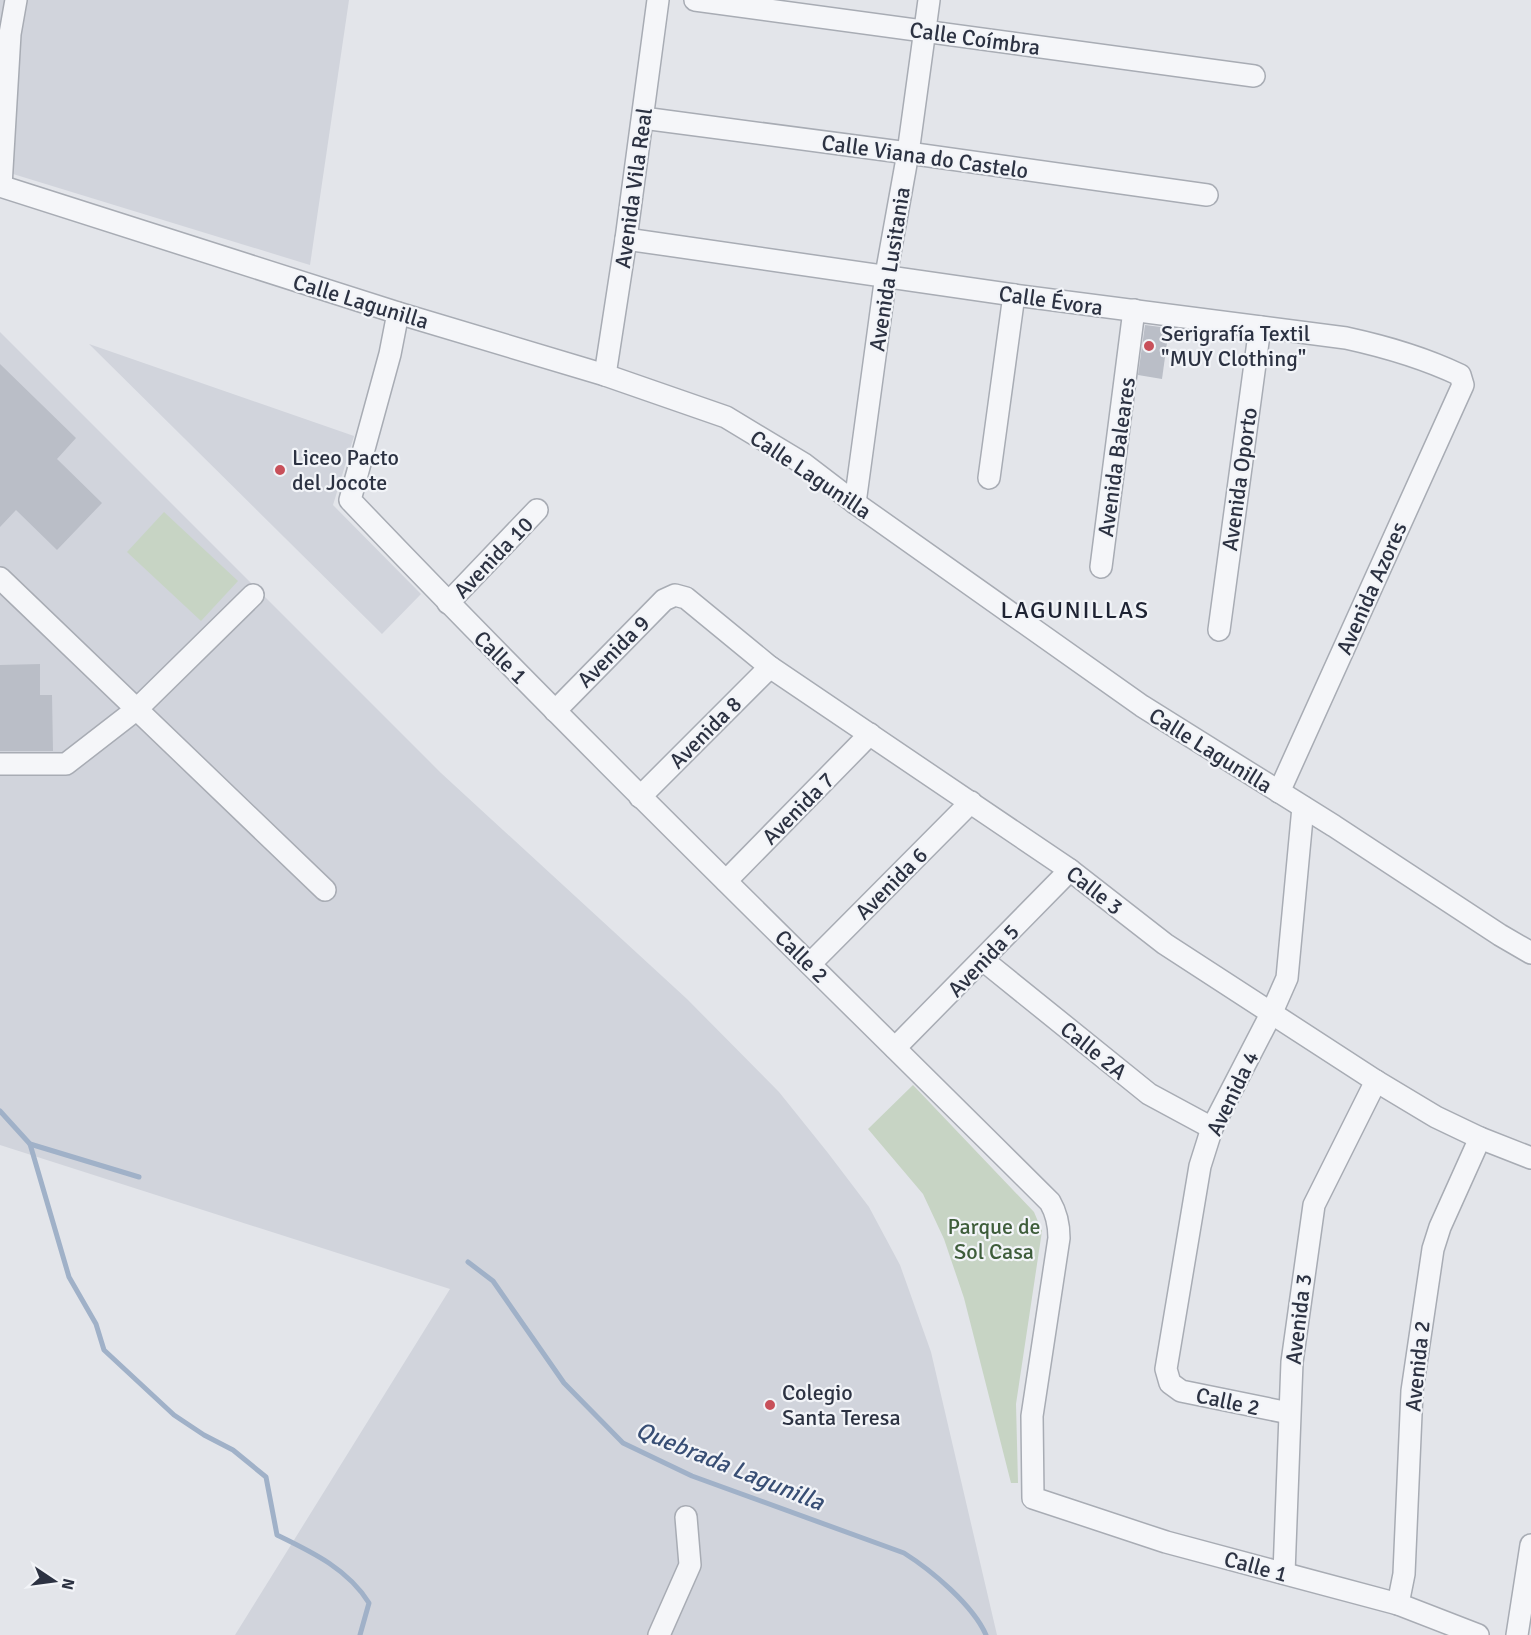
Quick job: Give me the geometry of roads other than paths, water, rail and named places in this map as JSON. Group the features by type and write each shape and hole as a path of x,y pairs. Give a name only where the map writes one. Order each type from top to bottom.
{"street":[{"path":"1,186 10,34 16,0"},
{"name":"Avenida Vila Real","path":"605,375 658,0"},
{"name":"Calle Coímbra","path":"695,0 1254,76"},
{"name":"Avenida Lusitania","path":"855,503 886,275 908,153 929,0"},
{"name":"Calle Viana do Castelo","path":"643,118 1207,195"},
{"name":"Calle Lagunilla","path":"1,186 398,313 605,375 726,417 804,464 855,503 1142,706 1531,953"},
{"name":"Calle Évora","path":"626,239 1014,295 1346,338 1385,346 1424,358 1460,375 1462,385"},
{"path":"989,478 1014,295"},
{"name":"Avenida Baleares","path":"1101,567 1134,310"},
{"name":"Calle 1","path":"398,313 390,354 350,500 555,711"},
{"name":"Avenida Oporto","path":"1219,630 1260,327"},
{"name":"Avenida Azores","path":"1279,792 1462,385"},
{"name":"Avenida 10","path":"448,603 537,510"},
{"path":"0,578 325,890"},
{"path":"0,764 66,764 137,709 253,595"},
{"name":"Calle 3","path":"675,595 686,598 694,604 770,667 1070,870 1165,944 1376,1081 1436,1117 1480,1138 1531,1158"},
{"name":"Avenida 9","path":"555,711 664,600 675,595"},
{"name":"Avenida 8","path":"640,797 770,667"},
{"name":"Calle 2","path":"555,711 1050,1202 1056,1213 1059,1238 1032,1416 1033,1498"},
{"name":"Avenida 7","path":"726,881 870,734"},
{"name":"Avenida 6","path":"810,964 971,802"},
{"name":"Avenida 4","path":"1170,1383 1166,1369 1200,1166 1212,1128 1287,978 1303,807"},
{"name":"Avenida 5","path":"896,1048 1070,870"},
{"name":"Calle 2A","path":"983,960 1149,1095 1212,1128"},
{"name":"Avenida 3","path":"1284,1573 1292,1362 1314,1205 1376,1081"},
{"name":"Avenida 2","path":"1398,1604 1404,1574 1412,1391 1433,1249 1440,1227 1480,1138"},
{"name":"Calle 2","path":"1170,1383 1181,1391 1289,1413"},
{"name":"Calle 1","path":"1033,1498 1166,1542 1398,1604 1478,1635"},
{"path":"659,1635 690,1565 686,1516"},
{"path":"1517,1635 1531,1545"}],"waterway":[{"name":"Quebrada Lagunilla","path":"0,1111 30,1144 139,1177"},
{"path":"30,1144 69,1277 96,1324 104,1350 174,1415 204,1435 233,1450 266,1477 277,1535 316,1555 340,1571 351,1580 369,1603 360,1635"},
{"name":"Quebrada Lagunilla","path":"468,1262 493,1281 564,1383 623,1443 692,1476 904,1553 950,1589 972,1612 986,1635"}],"place":[{"name":"Serigrafía Textil \"MUY Clothing\"","path":"1149,346"},
{"name":"Liceo Pacto del Jocote","path":"280,470"},
{"name":"Colegio Santa Teresa","path":"770,1405"}],"district":[{"name":"LAGUNILLAS","path":"1075,610"}],"park label":[{"name":"Parque de Sol Casa","path":"994,1238"}]}
